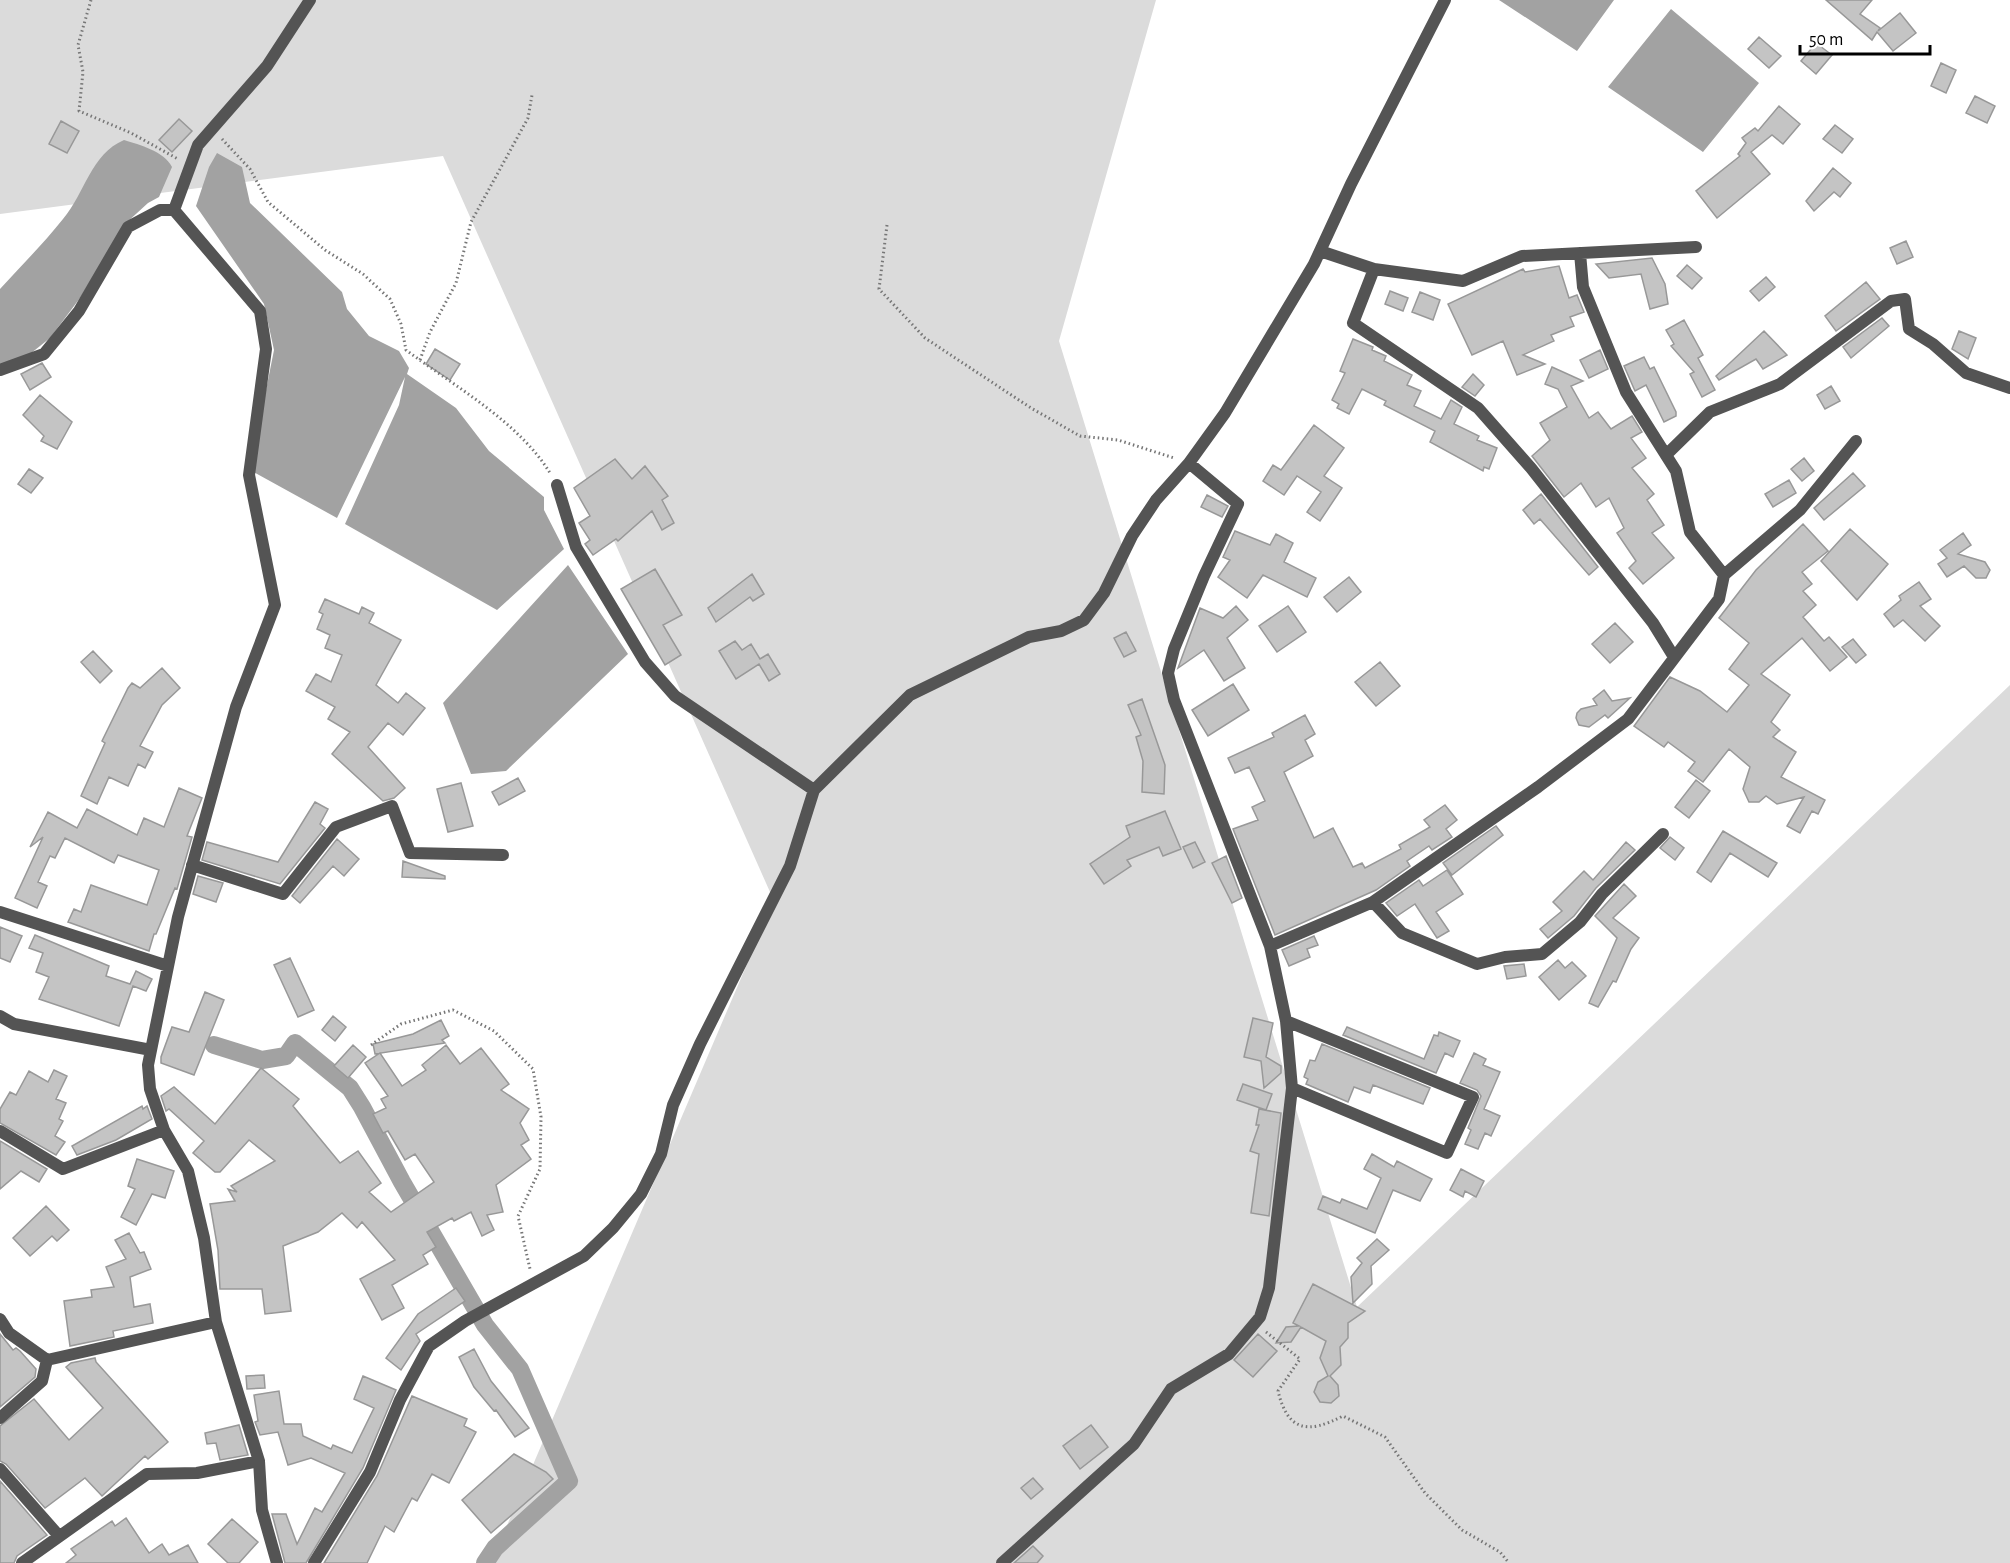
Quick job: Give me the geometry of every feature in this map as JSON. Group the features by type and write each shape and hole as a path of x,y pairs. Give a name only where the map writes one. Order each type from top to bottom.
{"street":[{"path":"174,210 198,145 267,66 310,0"},
{"path":"314,1563 370,1472 400,1400 429,1346 465,1321 584,1256 613,1228 641,1194 661,1154 673,1105 700,1044 790,866 814,790 910,695 1029,637 1061,631 1084,620 1104,593 1132,536 1144,518 1190,463 1231,403 1320,251 1445,0"},
{"path":"0,370 44,354 79,311 128,227 160,210 174,210 260,312 266,349 249,475 275,605 236,707 192,865 148,1065 150,1089 164,1130 188,1172 204,1238 216,1322 259,1461 262,1509 278,1563"},
{"path":"1320,251 1374,269 1463,281 1522,256 1696,246"},
{"path":"1580,253 1582,287 1626,392 1676,471 1690,532 1724,575"},
{"path":"1374,269 1353,323 1478,408 1531,468 1653,623 1674,657"},
{"path":"1666,455 1710,412 1780,384 1891,301 1905,300 1909,329 1933,344 1966,373 2010,388"},
{"path":"1270,946 1373,902 1538,787 1628,719 1719,599 1724,575 1800,510 1856,441"},
{"path":"1002,1563 1134,1444 1171,1389 1229,1354 1255,1323 1269,1288 1292,1088 1286,1021 1270,946 1174,700 1168,673 1204,576 1238,504 1190,463"},
{"path":"557,485 576,547 645,662 675,696 814,790"},
{"path":"192,865 283,894 336,826 392,806 410,853 502,855"},
{"path":"1373,902 1402,933 1477,964 1505,957 1542,954 1580,922 1602,894 1664,834"},
{"path":"0,912 168,966"},
{"path":"0,1016 14,1024 151,1050"},
{"path":"1286,1021 1473,1097 1447,1153 1292,1088"},
{"path":"0,1131 63,1169 164,1130"},
{"path":"0,1319 9,1333 47,1359 216,1322"},
{"path":"0,1418 42,1381 47,1359"},
{"path":"22,1563 147,1474 197,1473 259,1461"},
{"path":"0,1469 59,1536"}],"path":[{"path":"91,0 78,45 83,72 79,111 131,133 177,159 191,162"},
{"path":"420,360 430,332 456,283 471,222 528,118 532,96"},
{"path":"213,129 250,169 268,202 325,250 363,274 390,299 401,324 406,350 492,411 543,460 557,485"},
{"path":"887,225 879,289 925,338 1032,408 1080,436 1118,440 1190,463"},
{"path":"371,1045 401,1024 453,1010 494,1031 533,1069 541,1117 540,1169 518,1216 534,1285"},
{"path":"1255,1323 1299,1359 1278,1391 1283,1412 1299,1426 1320,1428 1343,1416 1385,1437 1425,1493 1462,1530 1500,1552 1509,1563"}],"shaded area":[{"path":"0,0 1156,0 1059,341 1357,1307 2010,685 2010,1563 491,1563 774,901 443,156 0,214"},
{"path":"1499,0 1614,0 1577,51"},
{"path":"1671,9 1759,83 1703,152 1608,87"},
{"path":"124,140 158,153 172,167 159,197 148,203 125,224 80,298 50,338 30,354 0,367 0,289 71,209 96,164 113,146"},
{"path":"217,153 242,167 250,203 342,292 347,309 369,336 399,351 409,368 407,374 456,408 489,451 544,497 544,510 564,549 497,610 345,524 399,405 405,377 337,518 250,470 274,350 264,304 196,206 209,167"},
{"path":"568,565 628,654 506,771 471,774 443,703"}],"building":[{"path":"1826,0 1872,0 1860,14 1880,28 1878,31 1900,13 1916,33 1893,51 1877,32 1872,40"},
{"path":"1759,37 1781,56 1769,68 1748,49"},
{"path":"1816,43 1832,55 1816,74 1801,61"},
{"path":"1941,63 1956,70 1946,93 1931,86"},
{"path":"1975,96 1995,106 1987,123 1966,113"},
{"path":"1779,106 1800,124 1783,144 1772,135 1751,152 1770,174 1717,218 1696,191 1740,156 1738,154 1746,143 1742,138 1755,128 1758,131"},
{"path":"179,119 192,131 172,152 159,140"},
{"path":"61,121 79,131 67,153 49,144"},
{"path":"1835,125 1853,139 1842,153 1823,139"},
{"path":"1833,168 1851,183 1840,197 1834,192 1814,211 1806,201"},
{"path":"1906,241 1913,257 1897,264 1890,248"},
{"path":"1652,258 1665,284 1668,304 1650,309 1641,274 1609,278 1596,264"},
{"path":"1687,265 1702,278 1692,289 1677,276"},
{"path":"1559,266 1569,298 1577,295 1584,312 1570,317 1574,326 1551,335 1554,341 1523,355 1545,364 1517,375 1503,341 1472,355 1448,304 1523,269 1525,272"},
{"path":"1766,277 1775,287 1759,301 1750,291"},
{"path":"1866,282 1880,299 1836,331 1825,316"},
{"path":"1390,291 1408,298 1403,311 1385,304"},
{"path":"1420,292 1440,300 1433,320 1412,312"},
{"path":"1882,318 1889,326 1851,358 1843,347"},
{"path":"1684,320 1703,355 1698,358 1715,390 1702,397 1690,374 1694,372 1671,346 1674,344 1666,330"},
{"path":"1764,331 1787,355 1763,369 1756,359 1719,380 1716,376"},
{"path":"1959,331 1976,338 1968,359 1952,349"},
{"path":"1353,339 1373,347 1372,350 1386,356 1384,361 1412,375 1407,385 1421,391 1414,406 1441,419 1451,400 1462,407 1454,424 1479,436 1477,440 1497,448 1489,469 1484,467 1483,471 1430,442 1435,431 1384,405 1386,401 1362,389 1349,414 1337,408 1339,404 1332,400 1345,373 1340,371"},
{"path":"435,349 460,364 450,380 426,364"},
{"path":"1600,350 1608,369 1589,378 1580,360"},
{"path":"1644,357 1650,369 1654,367 1676,412 1676,416 1664,422 1646,385 1635,391 1624,366"},
{"path":"42,363 51,377 30,390 21,374"},
{"path":"1552,367 1583,381 1571,386 1589,418 1598,412 1611,429 1632,416 1642,432 1631,438 1646,458 1632,468 1654,494 1647,500 1664,525 1652,533 1674,558 1643,584 1629,568 1636,561 1617,533 1624,528 1609,498 1596,507 1581,483 1564,497 1532,456 1550,440 1540,423 1567,407 1558,389 1545,384"},
{"path":"1473,374 1484,385 1475,396 1462,387"},
{"path":"1831,386 1840,401 1825,409 1817,395"},
{"path":"40,395 72,422 57,449 41,441 44,436 23,415"},
{"path":"1314,425 1344,448 1324,476 1342,488 1320,521 1307,512 1321,492 1297,476 1284,495 1263,481 1273,465 1281,470"},
{"path":"1804,458 1814,471 1802,481 1791,469"},
{"path":"615,459 632,479 645,466 668,496 662,500 674,523 662,530 652,511 618,541 616,539 593,555 585,544 590,540 579,523 590,516 574,488"},
{"path":"29,469 43,478 31,493 18,484"},
{"path":"1853,473 1865,486 1824,520 1814,508"},
{"path":"1789,480 1796,493 1773,507 1765,494"},
{"path":"1541,494 1598,567 1589,575 1540,519 1534,524 1523,510"},
{"path":"1207,495 1228,506 1222,517 1201,507"},
{"path":"1803,524 1828,551 1802,572 1812,584 1803,591 1816,605 1803,617 1824,641 1829,637 1847,657 1830,671 1802,638 1761,674 1790,695 1771,722 1780,730 1773,737 1796,752 1781,777 1825,800 1818,814 1812,811 1800,833 1787,826 1804,797 1777,804 1766,796 1759,802 1749,802 1743,789 1750,767 1729,749 1703,782 1688,771 1695,762 1668,742 1664,747 1634,726 1670,677 1700,691 1727,712 1749,685 1729,669 1749,643 1719,618 1756,570"},
{"path":"1850,529 1888,564 1857,600 1821,561"},
{"path":"1235,531 1270,545 1276,534 1293,543 1284,562 1316,578 1307,597 1263,575 1247,598 1218,577 1230,560 1223,557"},
{"path":"1963,533 1971,545 1958,554 1985,562 1990,570 1986,578 1976,578 1964,566 1947,577 1938,564 1947,558 1940,550"},
{"path":"655,569 682,615 663,625 681,655 665,665 621,589"},
{"path":"752,574 764,594 753,601 750,597 716,622 708,608"},
{"path":"1349,577 1361,592 1337,612 1324,597"},
{"path":"1919,582 1931,599 1920,606 1940,626 1925,641 1903,620 1894,627 1884,614 1901,600 1899,596"},
{"path":"325,599 359,614 362,607 374,613 369,623 401,640 376,685 398,703 406,693 425,708 403,735 388,723 368,747 405,788 394,798 383,801 332,754 350,732 328,719 335,707 306,691 316,674 331,682 342,655 325,648 330,635 317,629 323,614 319,612"},
{"path":"1236,606 1248,620 1227,638 1245,668 1224,681 1204,650 1178,668 1200,608 1223,618"},
{"path":"1288,606 1306,632 1277,652 1259,626"},
{"path":"1615,623 1633,642 1610,663 1592,644"},
{"path":"1126,632 1136,651 1124,657 1114,638"},
{"path":"1853,639 1866,655 1856,663 1842,647"},
{"path":"735,641 742,650 751,644 760,659 768,654 780,674 769,681 759,664 736,679 719,651"},
{"path":"93,651 112,671 100,683 81,662"},
{"path":"1380,662 1400,686 1376,706 1355,682"},
{"path":"162,668 180,688 162,705 140,746 153,752 145,768 138,764 128,786 109,777 97,804 81,796 105,743 102,741 128,688 132,683 140,688"},
{"path":"1233,684 1249,710 1208,736 1192,710"},
{"path":"1604,690 1612,701 1630,698 1608,718 1605,715 1589,727 1579,725 1576,718 1577,713 1581,709 1597,705 1593,699"},
{"path":"1142,699 1165,765 1164,794 1142,792 1143,761 1136,737 1141,735 1128,705"},
{"path":"1305,715 1315,734 1305,740 1313,756 1284,772 1314,838 1333,828 1353,867 1362,863 1365,868 1401,849 1399,845 1430,827 1424,820 1445,805 1457,820 1446,829 1452,837 1432,850 1429,846 1407,861 1410,866 1376,890 1275,935 1233,829 1258,820 1252,807 1265,801 1249,767 1235,773 1228,758 1274,737 1272,733"},
{"path":"518,778 525,791 499,805 492,792"},
{"path":"1696,780 1710,791 1689,818 1675,807"},
{"path":"461,783 473,826 448,832 437,789"},
{"path":"179,788 202,798 187,836 192,837 177,889 175,888 156,934 154,934 149,951 68,922 74,909 81,912 91,885 147,905 159,870 118,855 114,863 65,838 55,858 50,856 38,882 47,886 37,908 15,898 43,837 30,847 48,812 77,828 87,809 137,835 144,818 164,827"},
{"path":"315,802 328,809 320,824 325,828 280,884 202,860 207,842 278,862"},
{"path":"1165,811 1181,849 1163,856 1159,847 1127,860 1131,866 1104,884 1090,864 1130,837 1126,826"},
{"path":"1496,826 1503,835 1452,875 1443,863"},
{"path":"1723,831 1777,863 1768,877 1730,853 1711,882 1697,872"},
{"path":"1670,837 1684,848 1675,860 1660,848"},
{"path":"337,839 359,859 344,876 333,866 300,903 292,896"},
{"path":"1195,842 1205,862 1193,868 1183,847"},
{"path":"1626,842 1635,850 1596,888 1574,916 1548,938 1540,929 1562,911 1553,902 1584,871 1593,880"},
{"path":"1226,856 1242,898 1232,903 1212,863"},
{"path":"403,861 445,876 445,879 402,877"},
{"path":"1447,870 1463,894 1436,912 1449,931 1437,938 1415,904 1397,916 1386,903 1419,880 1423,886"},
{"path":"198,876 223,883 216,902 193,894"},
{"path":"1624,884 1636,896 1613,918 1639,938 1631,949 1616,982 1613,981 1598,1007 1589,1003 1617,938 1595,916"},
{"path":"0,927 22,936 10,962 0,958"},
{"path":"35,935 109,966 106,976 130,984 136,971 152,979 146,991 133,986 119,1026 39,999 49,977 36,972 43,953 29,948"},
{"path":"1314,936 1318,945 1307,949 1310,957 1289,966 1282,950"},
{"path":"290,958 314,1010 298,1017 274,965"},
{"path":"1558,960 1565,968 1572,962 1586,976 1559,1000 1539,977"},
{"path":"1524,964 1526,976 1507,979 1504,966"},
{"path":"205,992 224,1000 194,1075 161,1063 161,1057 172,1027 189,1032"},
{"path":"333,1016 346,1027 335,1041 322,1030"},
{"path":"1253,1018 1273,1023 1266,1057 1281,1066 1281,1073 1264,1088 1261,1061 1244,1057"},
{"path":"441,1020 449,1036 442,1040 445,1043 375,1054 373,1044 413,1034"},
{"path":"1347,1027 1424,1059 1434,1035 1438,1036 1439,1032 1460,1041 1453,1057 1445,1053 1436,1073 1343,1035"},
{"path":"1322,1044 1430,1088 1423,1104 1373,1085 1370,1093 1354,1087 1348,1102 1306,1084 1308,1079 1304,1077 1310,1060 1315,1061"},
{"path":"353,1045 366,1057 348,1078 334,1066"},
{"path":"446,1045 460,1064 481,1048 509,1084 501,1090 529,1109 520,1123 529,1140 521,1145 531,1159 496,1185 503,1212 487,1215 494,1230 482,1236 471,1212 454,1221 452,1218 427,1232 436,1247 423,1255 428,1264 392,1285 404,1308 382,1320 360,1279 395,1260 362,1222 357,1228 342,1213 318,1232 283,1246 291,1311 265,1314 262,1289 220,1289 218,1250 210,1204 235,1201 228,1189 237,1192 231,1186 275,1161 249,1140 220,1172 215,1172 193,1153 204,1141 169,1109 166,1111 161,1096 174,1087 215,1124 261,1068 299,1099 293,1106 340,1163 358,1151 381,1183 369,1192 391,1212 434,1182 415,1154 405,1160 388,1131 383,1133 373,1114 386,1108 381,1099 388,1096 365,1063 380,1053 402,1086 426,1070 422,1065"},
{"path":"1474,1053 1486,1059 1483,1065 1500,1072 1484,1109 1500,1116 1491,1136 1485,1133 1478,1149 1465,1144 1471,1130 1468,1128 1481,1096 1477,1090 1460,1083"},
{"path":"54,1070 67,1076 56,1099 66,1103 59,1119 63,1121 55,1136 65,1142 56,1155 0,1123 0,1109 10,1092 16,1095 29,1071 48,1082"},
{"path":"1243,1084 1272,1094 1266,1110 1237,1100"},
{"path":"142,1106 143,1109 147,1106 152,1119 116,1140 77,1155 72,1146"},
{"path":"1259,1109 1281,1113 1269,1216 1251,1213 1259,1154 1250,1151 1259,1125 1256,1125"},
{"path":"0,1141 47,1169 39,1182 21,1171 0,1189"},
{"path":"1372,1154 1394,1167 1397,1161 1432,1179 1420,1201 1393,1190 1375,1233 1318,1209 1323,1196 1340,1203 1342,1199 1367,1209 1381,1178 1364,1169"},
{"path":"137,1159 174,1171 165,1198 152,1194 136,1225 121,1217 135,1189 128,1186"},
{"path":"1461,1169 1484,1181 1476,1197 1465,1191 1463,1197 1450,1190"},
{"path":"46,1206 69,1230 57,1241 52,1236 30,1256 13,1238"},
{"path":"129,1233 140,1253 144,1252 151,1269 130,1277 134,1307 150,1304 153,1323 113,1331 114,1337 70,1346 64,1301 92,1297 91,1290 114,1287 106,1267 126,1259 115,1240"},
{"path":"1377,1239 1389,1250 1371,1266 1372,1284 1353,1303 1351,1277 1362,1263 1357,1258"},
{"path":"1313,1284 1365,1311 1348,1323 1348,1338 1340,1347 1341,1365 1330,1376 1338,1385 1339,1396 1331,1403 1320,1402 1314,1392 1318,1382 1328,1376 1320,1358 1326,1341 1301,1327 1291,1342 1276,1343 1286,1327 1299,1326 1293,1323"},
{"path":"456,1288 465,1301 416,1334 420,1341 401,1370 386,1358 418,1314"},
{"path":"0,1334 13,1350 16,1348 20,1351 36,1369 35,1377 0,1407"},
{"path":"1258,1334 1277,1351 1253,1377 1234,1360"},
{"path":"474,1349 491,1381 529,1428 515,1437 496,1410 494,1411 474,1387 459,1357"},
{"path":"95,1358 96,1362 168,1442 148,1459 145,1456 102,1496 85,1478 45,1508 6,1464 0,1461 0,1426 34,1399 69,1440 103,1408 66,1367 71,1363"},
{"path":"264,1375 265,1388 247,1389 246,1376"},
{"path":"363,1376 396,1390 363,1468 306,1563 285,1563 272,1514 286,1514 297,1544 315,1508 322,1512 345,1473 311,1458 288,1465 278,1432 260,1435 255,1422 258,1421 254,1395 279,1391 284,1424 301,1424 303,1436 331,1449 333,1445 352,1453 374,1408 354,1399"},
{"path":"412,1396 467,1419 464,1426 476,1432 449,1483 432,1474 417,1501 412,1498 394,1532 385,1526 367,1563 324,1563 377,1476"},
{"path":"239,1425 248,1455 220,1460 216,1443 207,1444 205,1433"},
{"path":"1091,1425 1108,1447 1080,1469 1063,1446"},
{"path":"514,1454 546,1472 553,1479 491,1533 462,1500"},
{"path":"1033,1478 1043,1489 1031,1499 1021,1488"},
{"path":"0,1481 47,1535 17,1556 14,1563 0,1563"},
{"path":"126,1518 149,1553 162,1544 169,1555 188,1545 198,1563 66,1563 76,1555 71,1549 112,1521 115,1526"},
{"path":"232,1519 258,1542 239,1563 228,1563 208,1544"},
{"path":"1033,1546 1043,1556 1037,1563 1014,1563"}],"waterway":[{"path":"214,1045 262,1060 286,1056 295,1043 350,1088 485,1325 520,1369 569,1481 495,1548 485,1563"}]}
